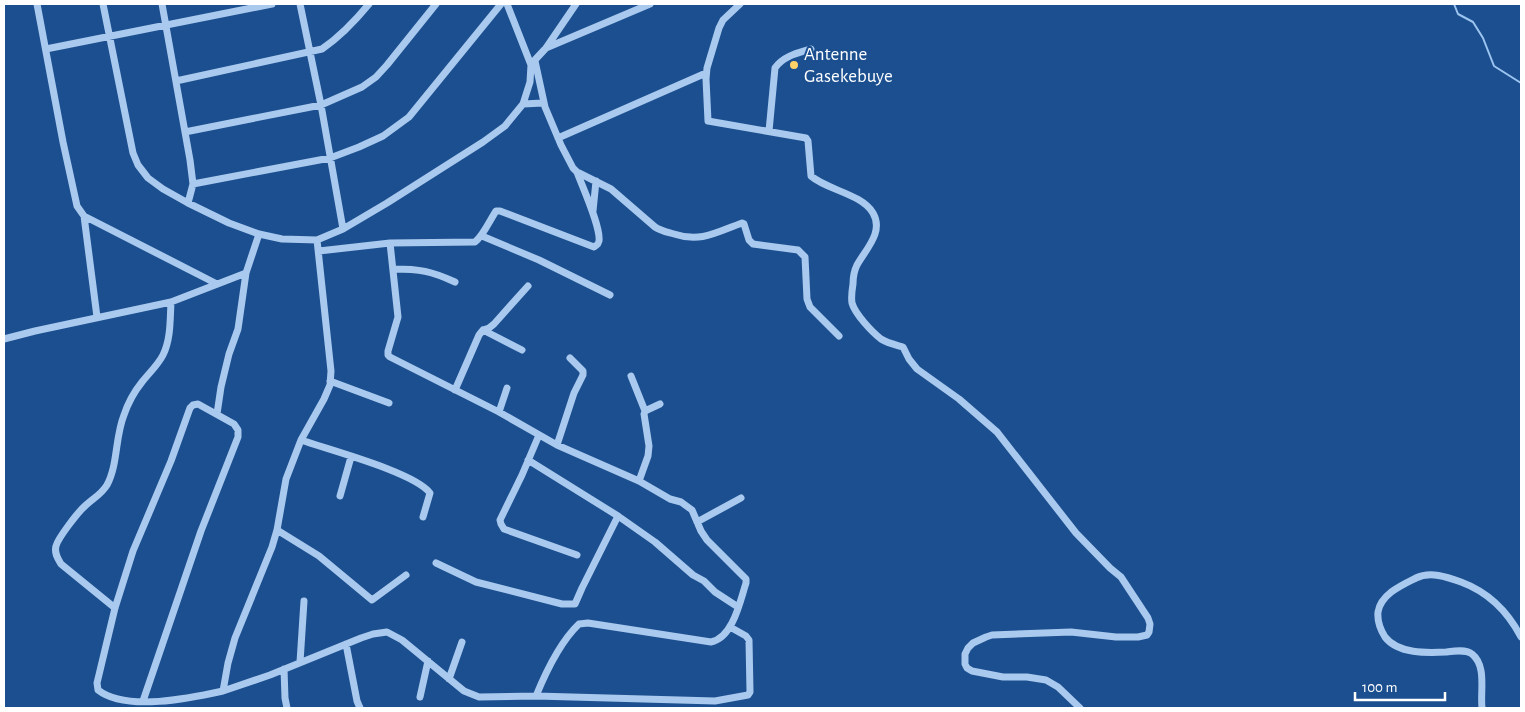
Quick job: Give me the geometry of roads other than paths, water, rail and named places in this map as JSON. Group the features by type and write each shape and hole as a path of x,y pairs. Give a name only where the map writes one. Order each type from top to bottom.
{"street":[{"path":"37,4 62,142 77,206 84,216 97,317"},
{"path":"103,4 133,153 138,165 148,178 163,190 229,223 259,234 282,239 317,240 343,229 387,203 505,126 523,104 527,95 533,63 546,48 576,4"},
{"path":"162,4 193,184 188,203"},
{"path":"46,49 272,4"},
{"path":"300,4 321,105 343,229"},
{"path":"176,81 322,49 336,40 369,4"},
{"path":"185,132 321,105 362,87 376,77 387,65 436,4"},
{"path":"193,184 330,158 383,136 409,117 501,4"},
{"path":"319,251 390,243 475,242 482,236 485,227 496,211 594,247 597,245 599,238 593,213 577,172 558,138 544,104 533,63 507,4"},
{"path":"546,48 650,4"},
{"path":"740,4 723,20 719,28 706,73 708,121 794,135 807,139 810,176 863,202 871,210 876,222 876,230 869,248 853,276 852,303 856,310 869,327 883,340 903,347 917,369 959,399 998,432 1076,533 1121,577 1148,618 1150,624 1149,632 1147,635 1138,637 1092,636 1080,632 992,635 973,643 968,648 966,664 967,668 972,671 1003,677 1027,677 1046,680 1058,687 1080,708"},
{"path":"769,131 775,68 781,61 791,55 811,49"},
{"path":"558,138 706,73"},
{"path":"527,95 542,94"},
{"path":"523,104 544,104"},
{"path":"577,172 611,189 655,227 663,231 684,238 700,238 742,223 749,240 753,244 798,250 805,257 810,307 839,336"},
{"path":"593,213 596,181"},
{"path":"84,216 217,284"},
{"path":"217,414 229,354 238,329 246,273 259,234"},
{"path":"482,236 539,260 610,295"},
{"path":"223,691 235,638 272,547 286,479 301,440 324,399 330,381 331,371 317,240"},
{"path":"390,243 398,316 391,336 388,355 499,412 557,445 639,481 670,499 681,502 692,510 707,540 746,579 730,627 720,639 711,642 588,623 579,624 561,648 536,696"},
{"path":"393,269 425,270 455,282"},
{"path":"4,339 171,302 246,273"},
{"path":"455,390 479,335 483,330 494,324 528,286"},
{"path":"115,608 61,564 56,555 56,546 84,506 98,496 107,486 119,430 130,400 141,382 164,354 170,329 171,302"},
{"path":"483,330 522,350"},
{"path":"557,445 574,393 583,376 583,371 570,358"},
{"path":"632,376 645,410 649,446 648,456 639,481"},
{"path":"330,381 390,403"},
{"path":"499,412 507,388"},
{"path":"143,701 201,531 238,438 238,430 234,424 198,404 190,408 171,461 133,551 115,608 97,683 98,690 104,694 123,700 143,701 183,700 223,691 373,634 387,632 402,640 464,691 479,697 536,696 715,701 748,695 750,692 749,640 746,636 730,627"},
{"path":"645,410 660,404"},
{"path":"539,435 500,520 501,524 504,529 576,555"},
{"path":"301,440 396,472 426,488 430,493 423,517"},
{"path":"340,496 350,457"},
{"path":"528,460 618,516 655,542 692,575 704,581 715,592 738,607"},
{"path":"697,522 741,498"},
{"path":"436,563 476,582 562,604 573,605 618,516"},
{"path":"277,530 319,556 372,600 406,575"},
{"path":"1482,708 1480,665 1474,656 1470,652 1465,651 1422,652 1396,646 1388,641 1378,625 1378,615 1382,601 1393,591 1423,575 1451,578 1470,586 1497,603 1521,637"},
{"path":"300,662 304,601"},
{"path":"449,679 462,642"},
{"path":"346,644 360,708"},
{"path":"420,697 428,661"},
{"path":"284,669 287,708"}],"waterway":[{"path":"1454,4 1458,14 1473,22 1483,38 1494,66 1521,83"}],"place":[{"name":"Antenne Gasekebuye","path":"794,65"}]}
